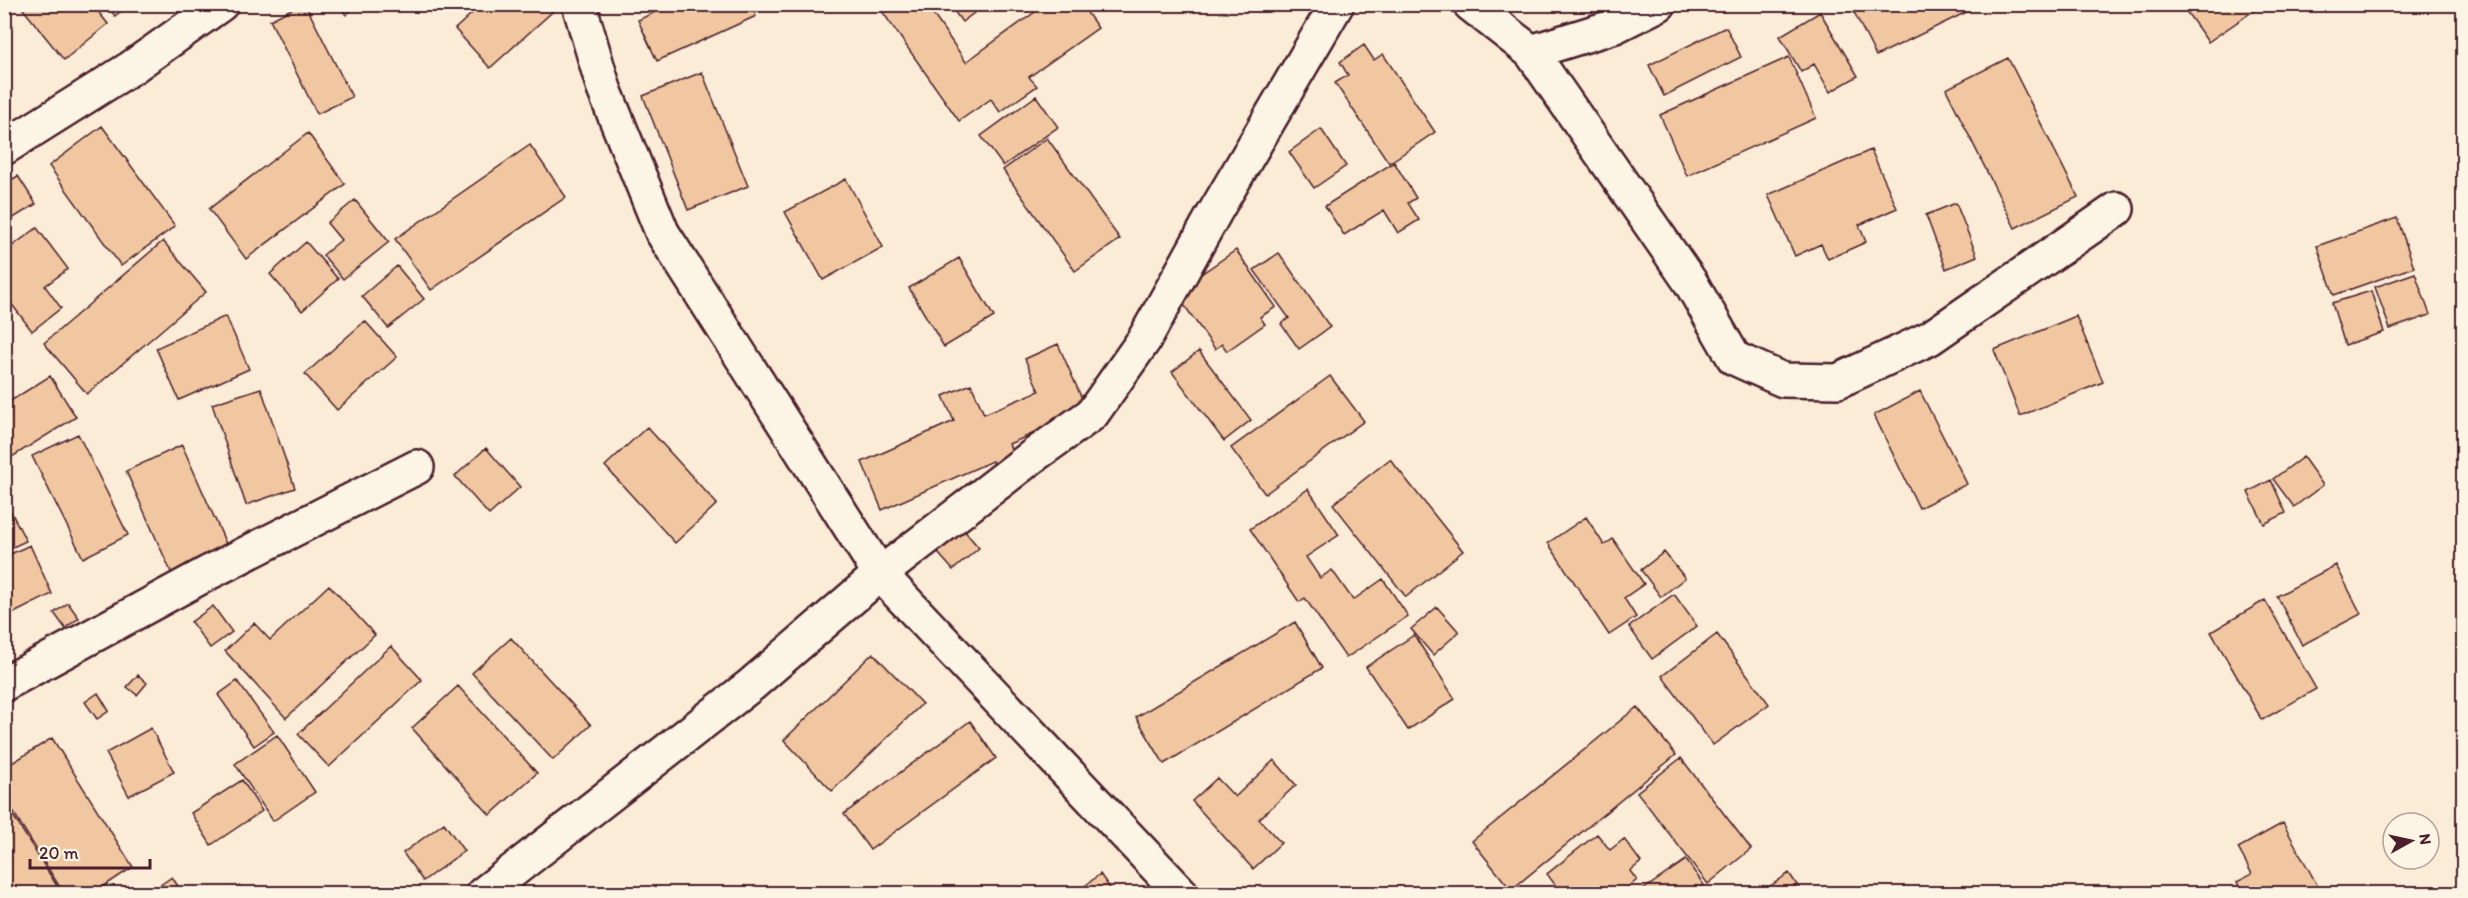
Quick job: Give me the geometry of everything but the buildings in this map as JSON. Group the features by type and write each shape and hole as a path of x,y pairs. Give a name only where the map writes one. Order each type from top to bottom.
{"street":[{"path":"4,148 131,68 221,4"},
{"path":"579,4 604,89 662,232 880,574 1182,894"},
{"path":"483,894 751,685 880,574 1033,456 1092,414 1144,340 1215,212 1337,4"},
{"path":"1470,4 1531,52 1691,283 1734,358 1783,380 1838,381 1930,338 2117,209"},
{"path":"1531,52 1615,26 1659,4"},
{"path":"4,684 208,573 417,467"}]}
